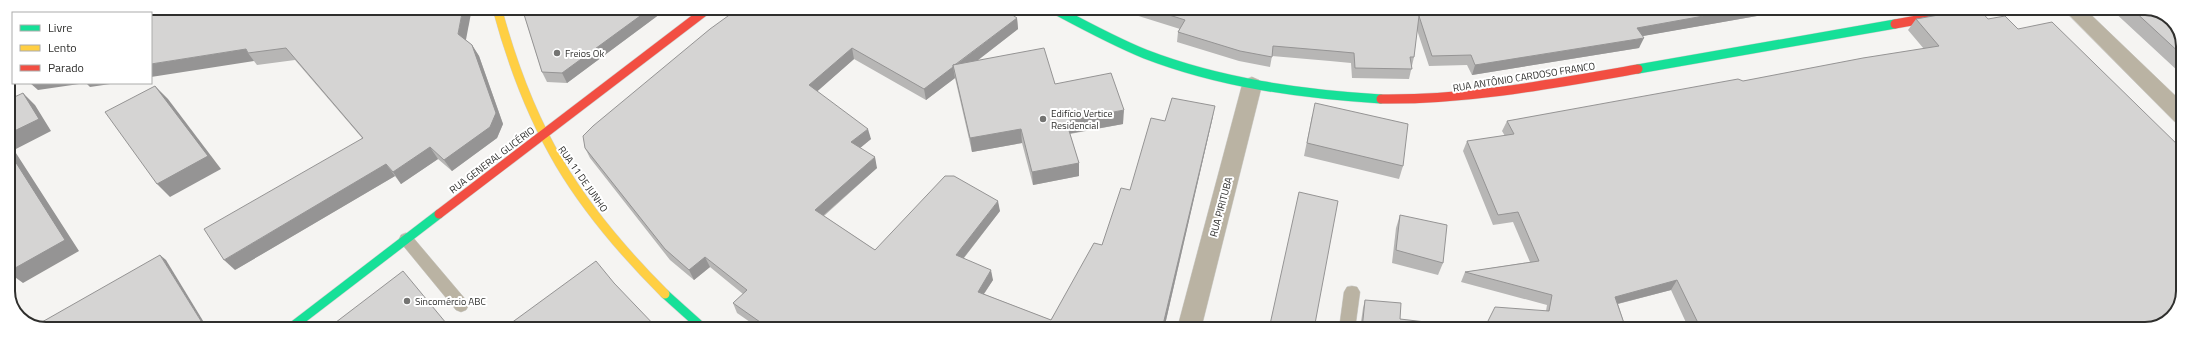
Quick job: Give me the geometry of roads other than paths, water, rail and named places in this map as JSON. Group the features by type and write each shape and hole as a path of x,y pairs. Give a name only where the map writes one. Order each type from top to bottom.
{"street":[{"name":"RUA 11 DE JUNHO","path":"499,15 503,34 527,105 555,160 572,186 623,251 654,284 696,322"},
{"name":"RUA GENERAL GLICÉRIO","path":"298,322 700,15"},
{"name":"RUA ANTÔNIO CARDOSO FRANCO","path":"1066,15 1129,47 1200,72 1252,85 1322,96 1401,100 1464,98 1510,92 1944,15"},
{"path":"2079,15 2176,109"},
{"name":"RUA PIRITUBA","path":"1191,322 1252,85"}],"lane":[{"path":"406,239 461,305"},
{"path":"1348,322 1352,292"}],"place":[{"name":"Freios Ok","path":"557,53"},
{"name":"Edifício Vertice Residencial","path":"1043,119"},
{"name":"Sincomércio ABC","path":"407,301"}]}
